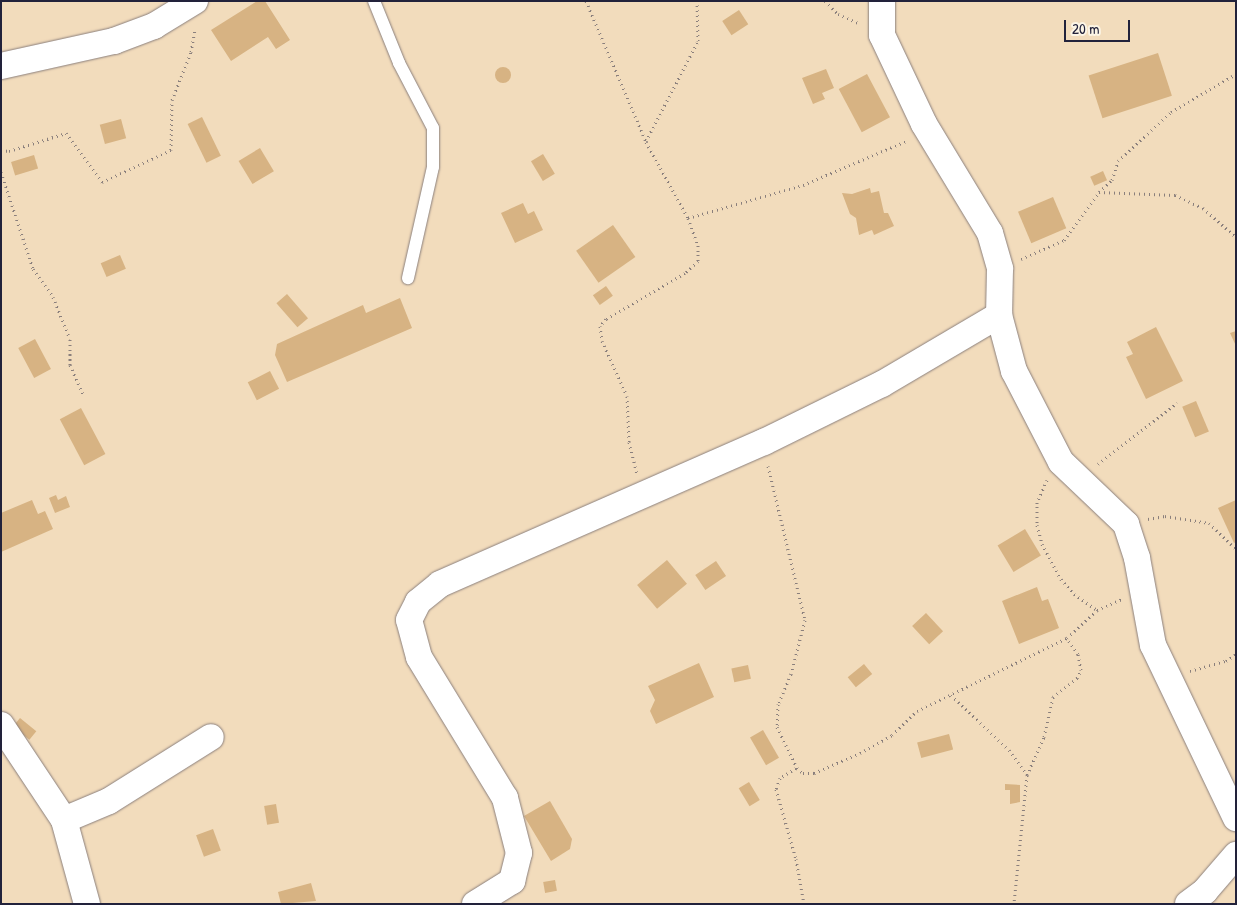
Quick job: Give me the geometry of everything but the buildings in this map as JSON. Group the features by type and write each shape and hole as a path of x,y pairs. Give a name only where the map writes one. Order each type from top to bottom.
{"street":[{"path":"1,66 114,41 154,26 195,1"},
{"path":"882,1 882,34 929,132 990,233 1000,269 999,315 1014,371 1061,462 1126,524 1138,558 1141,591 1153,645 1236,818"},
{"path":"475,904 512,881 519,853 505,798 419,657 408,620 418,602 440,584 764,442 882,384 999,315"},
{"path":"1,725 64,820 88,904"},
{"path":"64,820 110,800 211,737"},
{"path":"1188,904 1205,891 1236,855"}],"lane":[{"path":"374,1 399,63 433,128 433,167 408,278"}],"path":[{"path":"586,1 646,142 688,218 698,245 698,262 685,273 606,319 600,326 602,341 627,396 629,442 642,494"},
{"path":"646,142 698,42 697,1"},
{"path":"825,1 838,14 882,34"},
{"path":"1,150 9,150 66,133 102,182 171,150 172,100 191,52 195,27"},
{"path":"1000,269 1064,240 1099,192 1112,180 1118,161 1171,112 1235,74 1236,70"},
{"path":"688,218 803,185 929,132"},
{"path":"1,172 33,268 52,297 70,339 70,365 83,394"},
{"path":"1099,192 1175,194 1203,208 1236,237"},
{"path":"1080,479 1177,403"},
{"path":"764,442 805,620 791,674 778,704 777,726 797,768 803,773 814,773 892,735 917,711 1067,638 1097,610 1141,591"},
{"path":"1061,462 1037,502 1037,525 1050,562 1061,578 1074,594 1097,610"},
{"path":"1126,524 1164,516 1209,523 1236,549"},
{"path":"1014,904 1027,776 1044,737 1053,697 1077,678 1081,670 1078,654 1067,638"},
{"path":"1169,677 1226,662 1236,654"},
{"path":"951,695 1009,750 1027,776"},
{"path":"797,768 780,778 776,789 796,859 804,904"}]}
